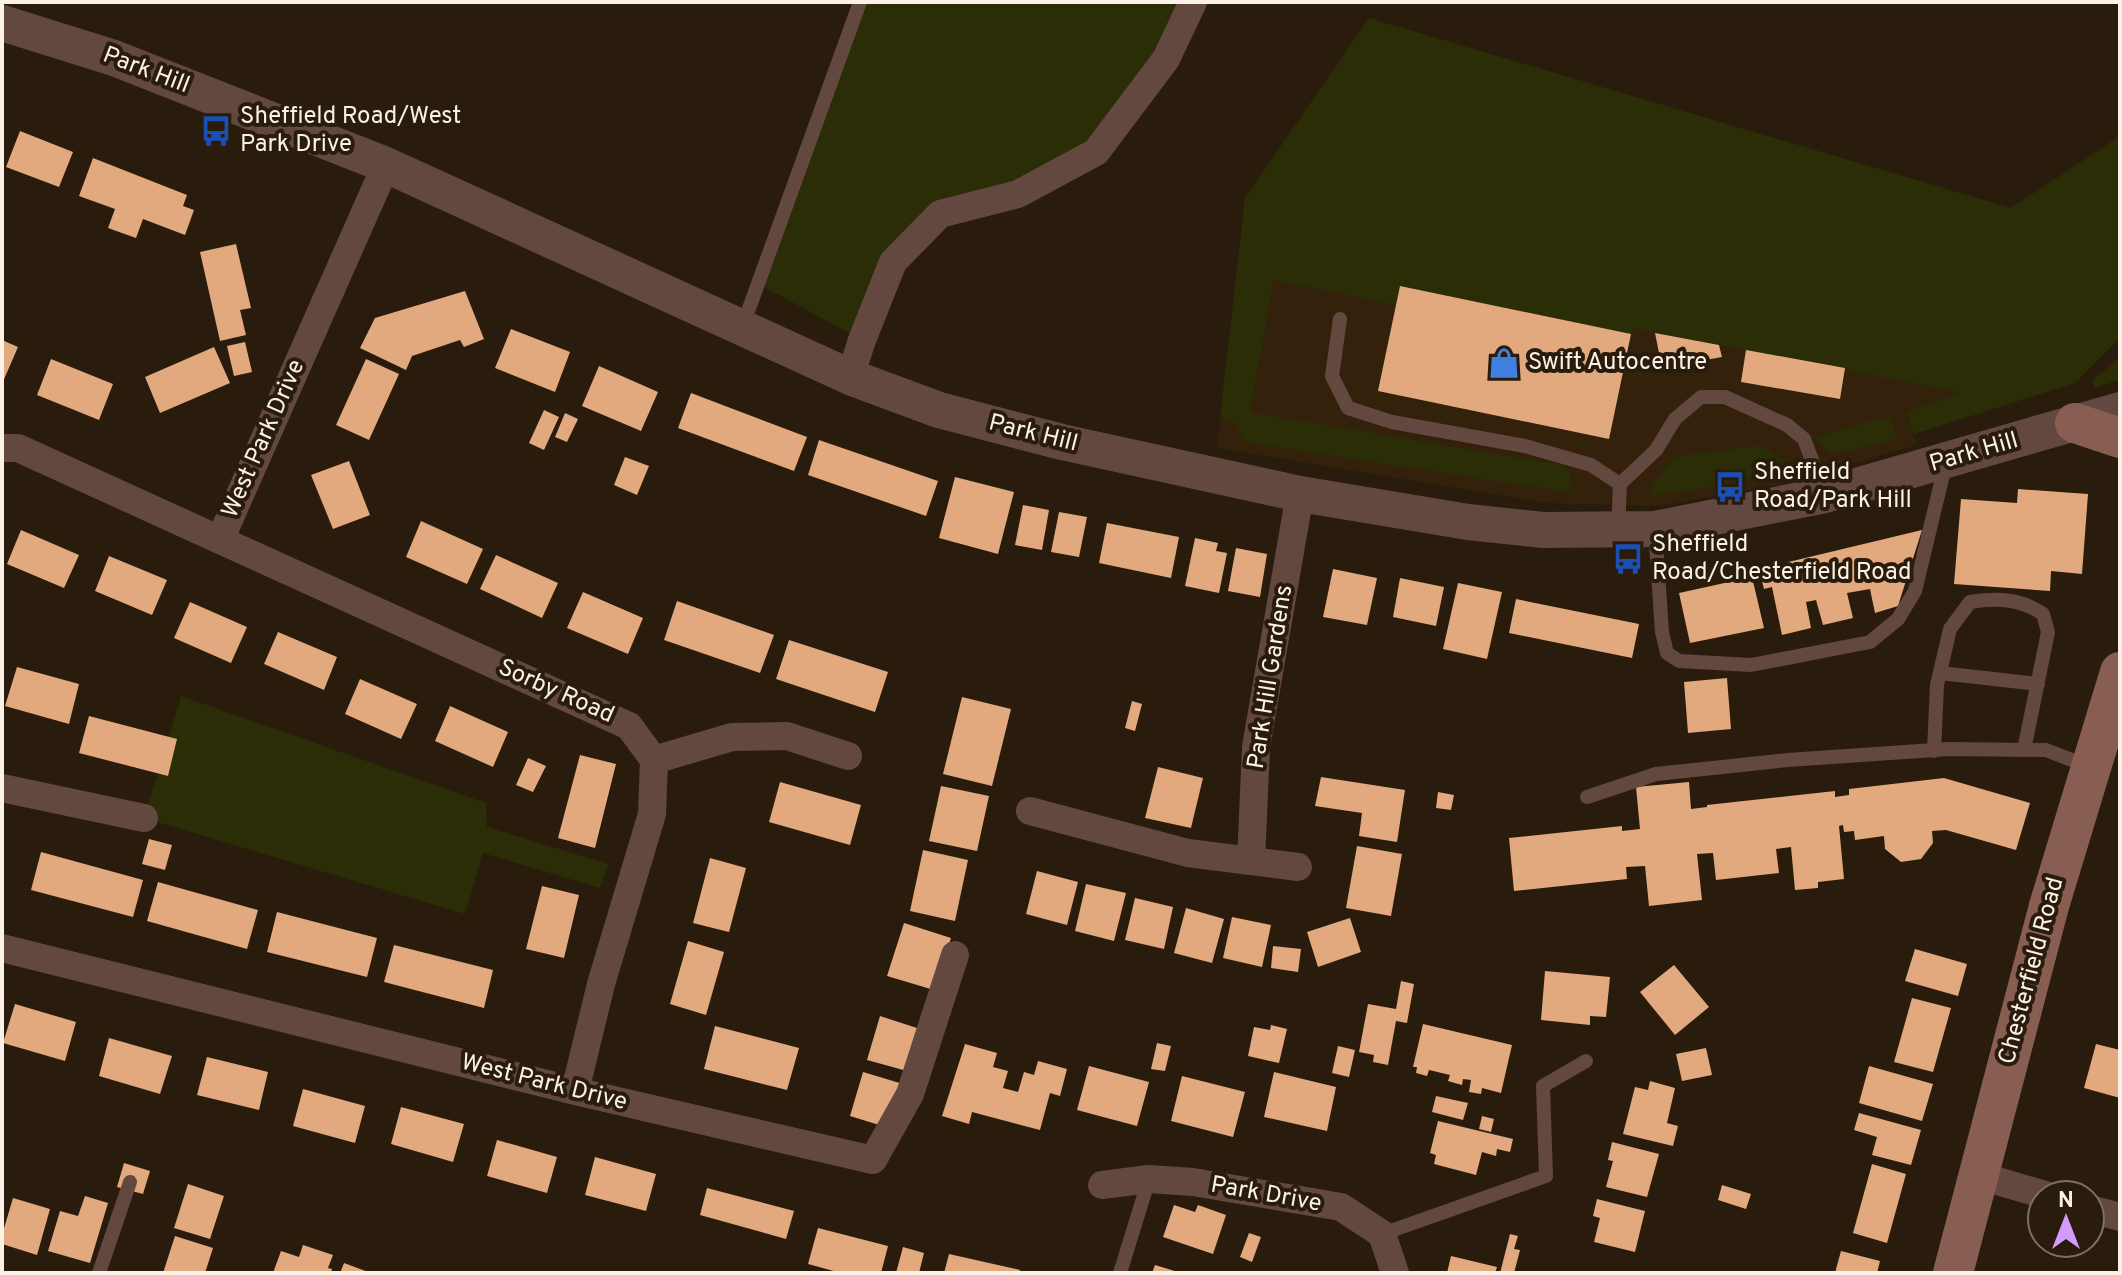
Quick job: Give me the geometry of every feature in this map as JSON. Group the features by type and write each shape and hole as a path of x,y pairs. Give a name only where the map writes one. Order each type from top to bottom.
{"main road":[{"path":"2075,423 2120,438"},
{"name":"Chesterfield Road","path":"1953,1273 2049,906 2120,672"}],"street":[{"path":"850,377 893,262 940,214 1018,194 1096,152 1166,59 1193,2"},
{"name":"Park Hill","path":"2,23 114,58 386,165 850,377 939,410 1062,442 1300,494 1468,522 1543,530 1655,529 1825,495 2120,410"},
{"name":"West Park Drive","path":"2,448 18,448 220,540 386,165"},
{"name":"Park Hill Gardens","path":"1251,861 1256,747 1300,494"},
{"name":"Sorby Road","path":"220,540 629,726 654,760"},
{"path":"575,1091 601,984 652,814 654,760 732,737 787,736 848,756"},
{"path":"2,788 144,818"},
{"path":"1030,811 1188,853 1298,867"},
{"name":"West Park Drive","path":"2,948 575,1091 873,1160 910,1094 955,955"},
{"path":"1977,1175 2026,1189"},
{"name":"Park Drive","path":"1102,1185 1149,1179 1193,1182 1341,1207 1382,1234"},
{"path":"1382,1234 1395,1273"}],"lane":[{"path":"742,329 860,2"},
{"path":"1340,319 1332,376 1348,408 1392,422 1525,446 1591,465 1620,484"},
{"path":"1618,529 1620,484 1656,450 1675,419 1701,397 1725,397 1787,425 1804,439 1825,495"},
{"path":"1655,529 1662,632 1667,653 1679,661 1751,665 1870,642 1898,619 1915,591 1946,461"},
{"path":"1934,751 1940,673 1950,629 1970,602 1995,598 2030,605 2043,614 2048,632 2024,750"},
{"path":"1940,673 2038,684"},
{"path":"1587,797 1656,774 1788,760 1949,749 2046,750 2090,767"},
{"path":"1382,1234 1546,1176 1543,1086 1586,1061"},
{"path":"1120,1273 1149,1179"},
{"path":"99,1273 130,1182"}],"shaded area":[{"path":"1243,229 1964,393 1905,412 1917,445 1781,484 1660,506 1547,503 1217,448"}],"green space":[{"path":"860,2 1193,2 1096,152 940,214 893,262 862,340 759,284"},
{"path":"1369,18 2011,208 2120,136 2120,338 2075,383 1914,434 1905,412 1962,393 1634,328 1631,334 1400,286 1396,305 1274,280 1250,412 1562,465 1569,471 1572,484 1567,492 1245,442 1236,424 1220,418 1245,198"},
{"path":"2120,358 2120,380 2094,388 2093,379"},
{"path":"1890,416 1897,438 1849,451 1830,452 1814,438"},
{"path":"1761,445 1794,467 1706,488 1652,496 1649,491 1674,457"},
{"path":"181,696 486,803 487,827 608,864 600,888 483,853 465,914 144,818"}],"building":[{"path":"20,131 73,152 59,187 6,167"},
{"path":"93,158 187,195 183,206 194,210 185,235 143,219 136,238 108,228 115,209 79,196"},
{"path":"236,244 251,308 240,310 246,335 220,341 200,252"},
{"name":"Swift Autocentre","path":"1400,286 1631,334 1609,439 1378,391"},
{"path":"465,291 484,339 464,347 460,340 412,356 406,370 360,348 375,318"},
{"path":"511,329 570,352 555,392 495,368"},
{"path":"1655,333 1719,345 1722,357 1662,368"},
{"path":"2,340 18,347 2,384"},
{"path":"245,342 252,372 234,376 227,346"},
{"path":"214,347 230,383 160,413 145,377"},
{"path":"1746,350 1845,368 1840,399 1741,382"},
{"path":"51,359 113,384 99,420 37,395"},
{"path":"366,359 399,374 369,440 336,425"},
{"path":"599,366 658,392 641,431 582,406"},
{"path":"691,393 807,437 794,471 678,428"},
{"path":"544,410 559,417 544,450 529,443"},
{"path":"565,413 578,419 567,442 555,437"},
{"path":"819,440 938,481 926,516 808,475"},
{"path":"625,457 649,466 637,495 614,485"},
{"path":"349,461 370,515 333,529 311,475"},
{"path":"955,477 1014,492 998,554 939,538"},
{"path":"2018,489 2088,494 2082,574 2051,571 2050,591 1954,584 1961,499 2017,503"},
{"path":"1023,505 1049,510 1042,550 1015,545"},
{"path":"1059,512 1087,517 1079,557 1051,552"},
{"path":"421,521 483,549 467,584 406,557"},
{"path":"1107,523 1179,537 1171,578 1099,563"},
{"path":"21,530 79,555 64,588 7,564"},
{"path":"1922,530 1898,606 1875,613 1870,589 1847,593 1853,618 1823,625 1816,600 1806,602 1811,628 1782,635 1772,587 1764,589 1759,569"},
{"path":"1195,538 1218,543 1216,551 1227,553 1219,593 1185,586"},
{"path":"1236,548 1267,554 1260,597 1228,591"},
{"path":"496,555 558,583 542,618 480,589"},
{"path":"109,556 167,580 152,615 95,591"},
{"path":"1333,569 1377,578 1367,625 1323,617"},
{"path":"1752,577 1764,628 1690,643 1679,593"},
{"path":"1400,578 1444,587 1436,626 1393,617"},
{"path":"1458,583 1502,592 1487,659 1443,649"},
{"path":"583,592 643,618 628,654 567,628"},
{"path":"1516,599 1639,624 1632,658 1509,633"},
{"path":"677,601 774,635 760,673 664,640"},
{"path":"190,602 247,627 231,663 174,638"},
{"path":"278,632 337,657 324,690 264,664"},
{"path":"789,640 888,672 875,712 776,679"},
{"path":"17,667 79,684 69,724 5,706"},
{"path":"1727,678 1731,729 1688,733 1684,682"},
{"path":"360,679 417,704 401,739 345,714"},
{"path":"962,697 1011,709 992,786 943,774"},
{"path":"1132,701 1142,704 1135,731 1125,728"},
{"path":"450,706 508,732 493,767 435,741"},
{"path":"89,716 177,739 168,776 79,753"},
{"path":"580,755 616,764 595,848 558,838"},
{"path":"528,758 546,766 533,792 516,785"},
{"path":"1158,767 1203,778 1191,828 1145,818"},
{"path":"1321,777 1405,790 1397,842 1359,836 1362,813 1315,806"},
{"path":"1944,778 2030,803 2016,850 1946,830 1932,831 1933,843 1921,859 1901,862 1885,849 1884,836 1855,840 1854,831 1844,832 1843,825 1839,826 1844,879 1818,882 1818,888 1795,890 1791,847 1776,849 1779,873 1716,880 1713,853 1697,854 1702,900 1649,906 1645,866 1626,867 1627,879 1514,891 1509,838 1622,826 1622,831 1640,829 1636,787 1689,782 1691,809 1835,791 1835,797 1849,795 1849,789"},
{"path":"780,782 861,805 850,845 769,822"},
{"path":"941,786 989,796 977,851 929,841"},
{"path":"1438,792 1454,795 1451,810 1436,808"},
{"path":"149,839 172,845 165,870 142,864"},
{"path":"1357,846 1402,854 1391,916 1346,908"},
{"path":"923,850 968,860 955,921 910,911"},
{"path":"41,852 143,880 133,917 31,890"},
{"path":"710,858 746,868 729,932 693,923"},
{"path":"1037,871 1078,882 1067,925 1026,914"},
{"path":"158,882 258,910 247,949 147,921"},
{"path":"1086,884 1126,893 1114,941 1075,931"},
{"path":"542,886 579,895 564,958 526,949"},
{"path":"1135,898 1173,907 1164,949 1125,940"},
{"path":"1186,908 1224,919 1212,963 1174,953"},
{"path":"277,912 377,938 367,977 267,952"},
{"path":"1232,917 1271,925 1262,967 1223,958"},
{"path":"1350,918 1361,952 1318,967 1307,932"},
{"path":"904,923 951,938 934,990 887,976"},
{"path":"688,941 724,952 706,1015 670,1004"},
{"path":"394,945 493,970 484,1008 384,982"},
{"path":"1273,946 1301,949 1298,972 1271,968"},
{"path":"1915,949 1967,964 1958,996 1905,981"},
{"path":"1674,965 1709,1007 1675,1035 1640,992"},
{"path":"1545,971 1610,977 1606,1017 1590,1016 1590,1025 1541,1020"},
{"path":"1401,981 1414,984 1407,1023 1396,1021 1388,1065 1373,1062 1374,1055 1359,1052 1368,1004 1396,1009"},
{"path":"1912,998 1951,1008 1933,1072 1894,1062"},
{"path":"15,1004 76,1022 65,1061 3,1043"},
{"path":"880,1016 920,1029 907,1071 867,1060"},
{"path":"1423,1024 1512,1045 1501,1093 1482,1088 1481,1094 1469,1092 1471,1080 1463,1079 1462,1085 1448,1081 1450,1075 1429,1070 1427,1076 1416,1073 1417,1067 1413,1067"},
{"path":"1271,1025 1287,1029 1279,1063 1248,1056 1254,1027 1270,1030"},
{"path":"715,1026 799,1048 787,1090 704,1069"},
{"path":"109,1038 172,1056 160,1094 99,1076"},
{"path":"1157,1043 1171,1046 1165,1071 1151,1069"},
{"path":"965,1044 997,1053 993,1067 1008,1071 1003,1088 1018,1092 1024,1072 1034,1075 1038,1061 1067,1069 1060,1096 1050,1093 1040,1130 972,1112 969,1124 942,1116"},
{"path":"2096,1044 2120,1050 2120,1098 2084,1088"},
{"path":"1338,1046 1355,1050 1349,1077 1332,1073"},
{"path":"1706,1048 1712,1075 1682,1081 1676,1054"},
{"path":"207,1057 268,1072 259,1110 197,1095"},
{"path":"1089,1066 1149,1082 1137,1126 1077,1110"},
{"path":"1869,1066 1933,1084 1922,1121 1859,1103"},
{"path":"863,1072 903,1084 889,1128 850,1116"},
{"path":"1274,1072 1336,1087 1327,1131 1264,1117"},
{"path":"1182,1076 1245,1092 1233,1137 1171,1121"},
{"path":"1650,1081 1675,1088 1667,1123 1678,1126 1673,1146 1623,1134 1635,1087 1648,1090"},
{"path":"303,1089 365,1106 355,1143 293,1126"},
{"path":"1436,1096 1468,1103 1463,1120 1432,1112"},
{"path":"401,1107 464,1124 453,1162 391,1144"},
{"path":"1859,1113 1921,1130 1911,1165 1872,1155 1877,1137 1854,1130"},
{"path":"1482,1116 1494,1119 1491,1132 1479,1129"},
{"path":"1438,1121 1513,1139 1510,1152 1497,1149 1496,1156 1482,1152 1476,1175 1434,1164 1436,1155 1430,1153"},
{"path":"497,1140 557,1157 547,1193 487,1176"},
{"path":"1612,1142 1659,1154 1647,1197 1606,1187 1613,1161 1608,1160"},
{"path":"595,1157 656,1174 646,1211 585,1195"},
{"path":"124,1163 150,1171 143,1194 117,1187"},
{"path":"1872,1164 1906,1174 1887,1243 1853,1233"},
{"path":"188,1184 224,1196 210,1239 174,1228"},
{"path":"1722,1185 1751,1194 1746,1209 1718,1200"},
{"path":"707,1188 794,1211 786,1239 700,1215"},
{"path":"85,1196 108,1203 90,1263 48,1251 60,1211 78,1216"},
{"path":"13,1198 50,1209 37,1255 2,1244"},
{"path":"1597,1199 1645,1211 1635,1252 1594,1242 1600,1218 1593,1216"},
{"path":"1174,1205 1195,1212 1198,1205 1226,1215 1213,1254 1163,1237"},
{"path":"818,1228 888,1246 881,1273 841,1273 808,1264"},
{"path":"1249,1233 1261,1237 1252,1262 1240,1257"},
{"path":"1510,1234 1518,1236 1514,1249 1520,1250 1514,1273 1500,1273"},
{"path":"175,1236 213,1248 205,1273 163,1273"},
{"path":"303,1245 333,1255 328,1268 332,1269 331,1273 273,1273 281,1251 299,1257"},
{"path":"903,1247 924,1253 919,1273 896,1273"},
{"path":"1841,1251 1880,1261 1877,1273 1835,1273"},
{"path":"949,1254 1020,1270 1019,1273 944,1273"},
{"path":"1451,1256 1497,1267 1495,1273 1447,1273"},
{"path":"344,1263 371,1273 340,1273"},
{"path":"1155,1265 1178,1272 1178,1273 1152,1273"}],"place":[{"name":"Sheffield Road/West Park Drive","path":"216,131"},
{"name":"Swift Autocentre","path":"1504,363"},
{"name":"Sheffield Road/Park Hill","path":"1730,487"},
{"name":"Sheffield Road/Chesterfield Road","path":"1628,559"}]}
